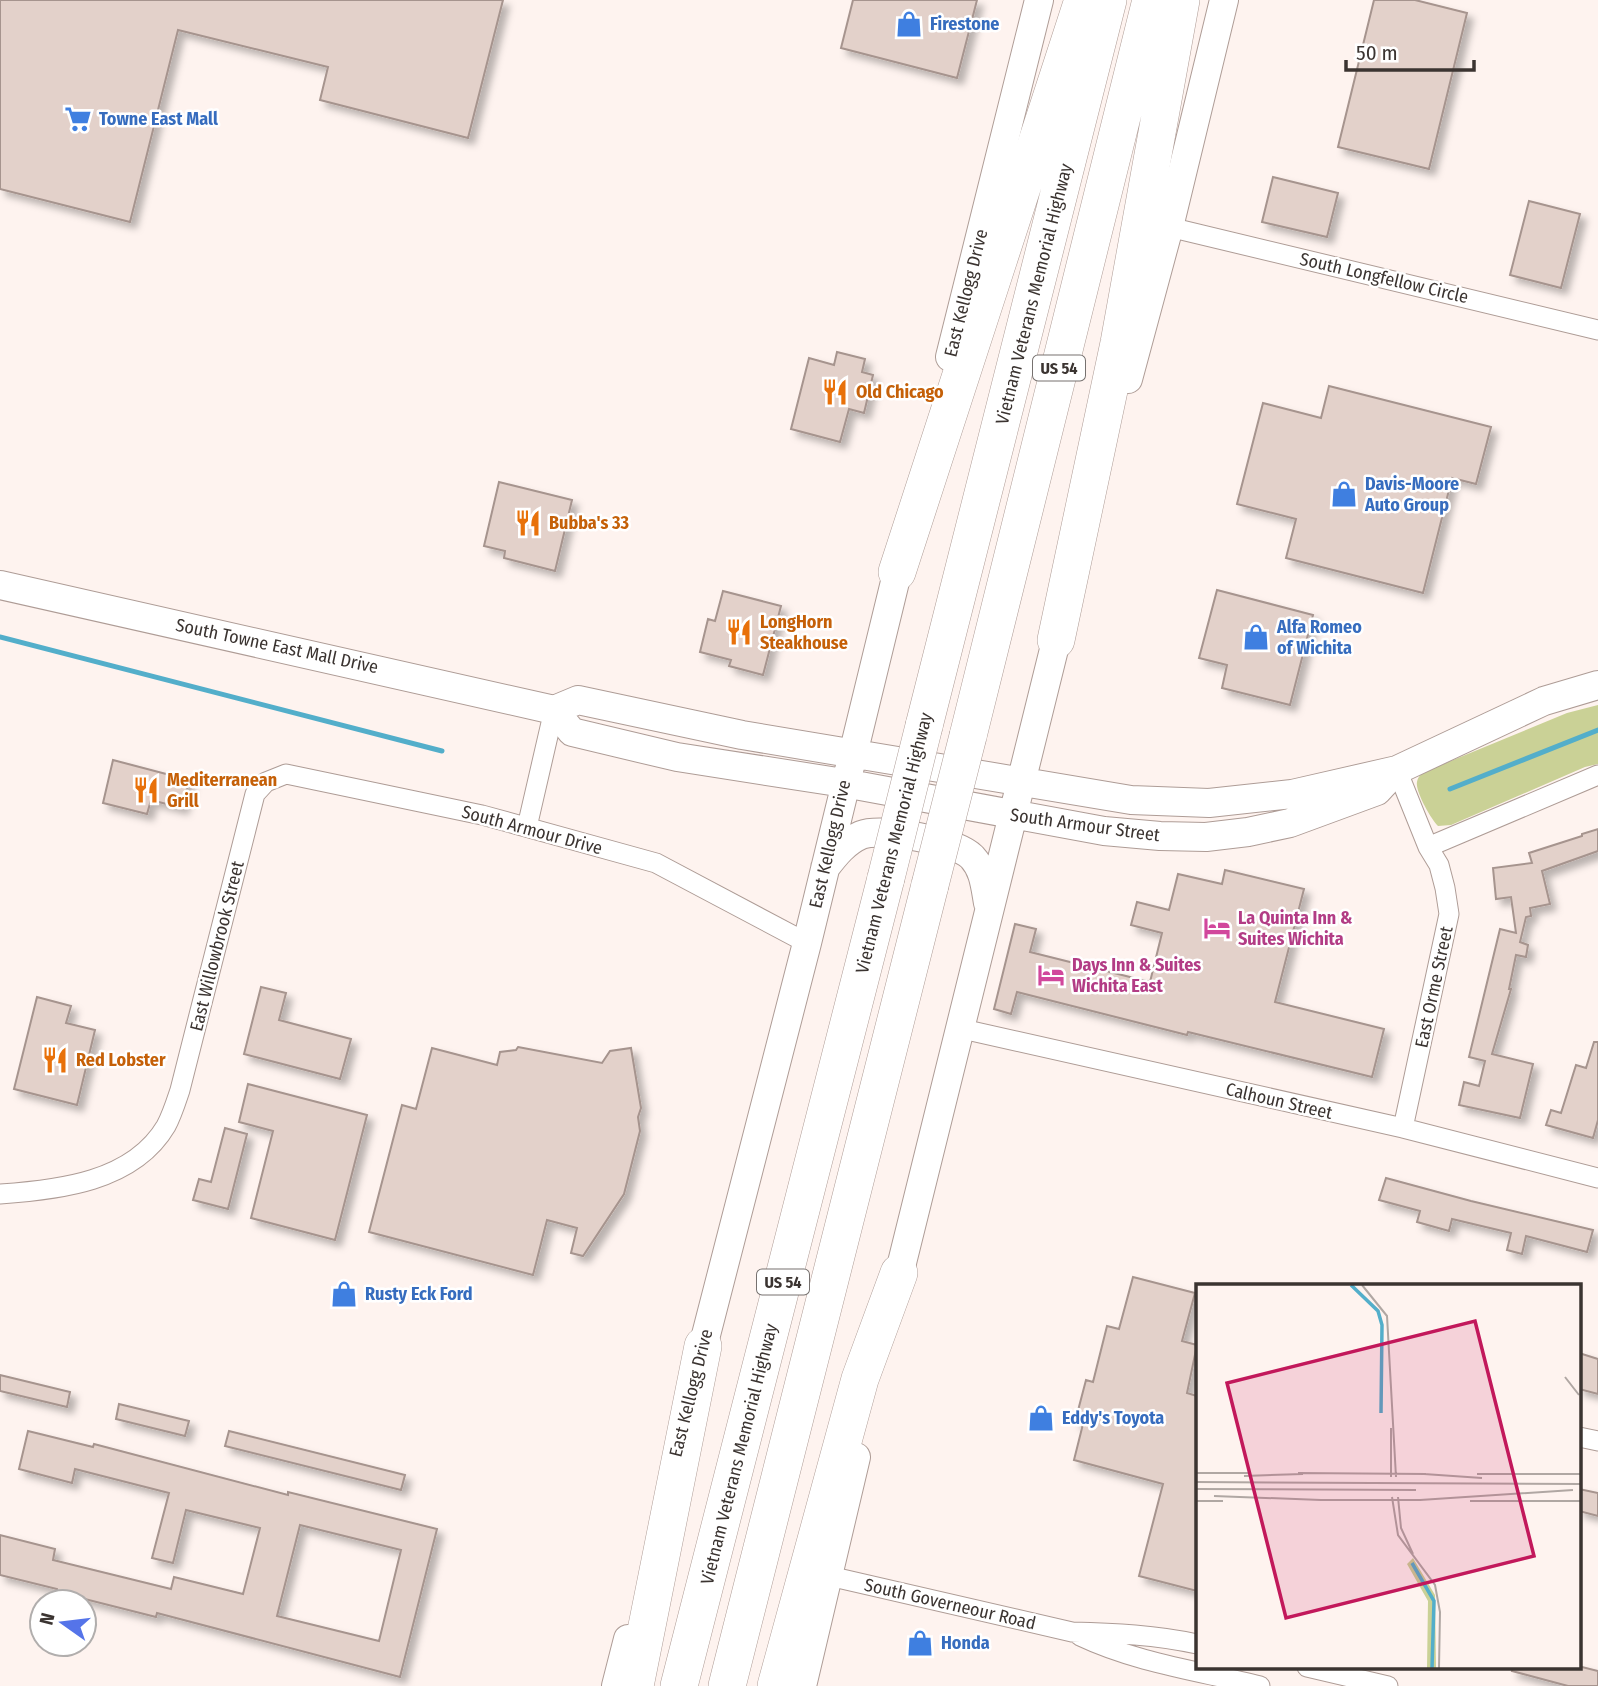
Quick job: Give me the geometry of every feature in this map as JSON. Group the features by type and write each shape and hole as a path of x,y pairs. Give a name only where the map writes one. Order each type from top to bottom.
{"highway":[{"path":"897,572 1083,0"},
{"name":"Vietnam Veterans Memorial Highway","path":"679,1686 1108,0"},
{"name":"US 54","path":"727,1686 1151,0"},
{"path":"1056,640 1119,343 1181,0"},
{"path":"776,1686 860,1379 899,1273"},
{"path":"635,1686 703,1346"}],"main road":[{"name":"East Kellogg Drive","path":"615,1686 807,943 844,783 1039,0"},
{"path":"802,1686 958,1028 1056,640 1170,227 1224,0"},
{"name":"South Towne East Mall Drive","path":"0,585 554,710 578,700 742,735 852,752"},
{"name":"South Armour Street","path":"852,752 1131,800 1209,803 1292,793 1396,769 1544,701 1598,685"},
{"path":"554,710 572,732 677,757 844,783"},
{"name":"South Armour Street","path":"844,783 1104,831 1160,836 1206,836 1248,832 1290,823 1377,791 1396,769"},
{"path":"824,869 841,848 861,835 882,832 950,845 971,856 984,877 989,909"}],"street":[{"name":"South Longfellow Circle","path":"1170,227 1598,330"},
{"path":"527,827 554,710"},
{"name":"East Orme Street","path":"1396,769 1442,877 1449,914 1403,1128"},
{"name":"South Armour Drive","path":"253,802 255,794 266,782 286,774 527,827 656,863 807,943"},
{"path":"1428,847 1598,775"},
{"name":"East Willowbrook Street","path":"0,1194 46,1191 115,1171 144,1151 166,1126 180,1090 253,802"},
{"name":"Calhoun Street","path":"958,1028 1403,1128 1598,1178"},
{"path":"1580,1437 1598,1441"},
{"name":"South Governeour Road","path":"829,1576 1072,1632 1174,1639 1196,1644"},
{"name":"South Governeour Road","path":"1072,1632 1110,1650 1168,1667 1260,1686"},
{"path":"1168,1667 1174,1639"},
{"path":"1311,1668 1388,1686"}],"green space":[{"path":"1598,705 1598,764 1585,767 1451,825 1438,826 1431,817 1417,786 1419,777 1424,772 1567,713"}],"building":[{"name":"Towne East Mall","path":"0,0 503,0 468,138 320,100 328,67 178,30 130,222 0,189"},
{"name":"Firestone","path":"853,0 977,0 957,78 841,48"},
{"path":"1374,0 1415,0 1467,13 1429,169 1338,147"},
{"path":"1273,177 1338,193 1327,237 1262,222"},
{"path":"1529,201 1580,214 1561,288 1510,275"},
{"name":"Old Chicago","path":"837,352 865,359 862,372 873,375 864,413 849,409 840,442 791,429 809,358 834,365"},
{"name":"Davis-Moore Auto Group","path":"1329,386 1491,427 1476,484 1452,478 1423,593 1286,558 1296,519 1237,504 1263,403 1321,418"},
{"name":"Bubba's 33","path":"499,482 572,500 555,571 504,558 505,551 484,546"},
{"name":"Alfa Romeo of Wichita","path":"1217,590 1313,615 1290,705 1222,688 1227,665 1199,658"},
{"name":"LongHorn Steakhouse","path":"723,591 781,606 763,675 729,666 731,660 700,652 708,619 715,621"},
{"name":"Mediterranean Grill","path":"113,760 189,780 182,808 151,800 147,814 103,803"},
{"path":"1598,829 1598,851 1542,871 1550,904 1530,908 1531,916 1526,917 1520,942 1528,945 1526,957 1516,955 1511,989 1492,1054 1533,1064 1520,1118 1459,1105 1464,1082 1479,1086 1485,1061 1469,1057 1500,929 1516,933 1511,897 1496,899 1493,868 1532,863 1529,853"},
{"path":"1225,870 1304,889 1275,1002 1384,1029 1372,1077 1188,1032 1187,1035 1017,992 1011,1014 994,1009 1015,924 1036,929 1030,952 1150,982 1162,933 1131,925 1137,902 1169,910 1178,874 1222,884"},
{"path":"261,987 286,993 279,1020 351,1039 340,1079 244,1054"},
{"name":"Red Lobster","path":"37,997 71,1006 66,1023 95,1030 77,1105 14,1089"},
{"path":"1594,1042 1598,1042 1598,1120 1593,1138 1546,1125 1551,1110 1561,1113 1576,1065 1586,1068"},
{"path":"518,1047 602,1063 610,1051 631,1048 641,1108 638,1117 640,1131 624,1194 583,1256 571,1253 577,1228 547,1220 533,1275 369,1232 402,1105 416,1109 432,1048 497,1065 500,1052 516,1050"},
{"path":"248,1084 367,1115 335,1240 251,1218 273,1131 239,1122"},
{"path":"225,1128 247,1134 228,1209 193,1200 199,1179 211,1182"},
{"path":"1386,1178 1593,1230 1587,1252 1526,1236 1522,1254 1507,1250 1511,1233 1452,1219 1449,1231 1417,1222 1420,1211 1379,1200"},
{"path":"1133,1277 1195,1293 1182,1341 1196,1345 1187,1393 1196,1396 1196,1591 1139,1576 1163,1484 1074,1460 1083,1424 1075,1422 1086,1380 1093,1382 1107,1326 1119,1329"},
{"path":"1580,1353 1598,1359 1598,1394 1580,1389"},
{"path":"0,1375 70,1392 67,1407 0,1391"},
{"path":"119,1404 189,1421 185,1436 116,1419"},
{"path":"28,1431 93,1447 94,1444 288,1495 288,1492 437,1529 400,1677 157,1613 156,1617 98,1602 98,1588 53,1588 0,1575 0,1535 55,1549 53,1560 171,1589 174,1577 243,1594 260,1528 186,1510 173,1563 152,1558 169,1493 75,1469 72,1483 19,1469","holes":["300,1525 401,1550 379,1641 277,1616"]},
{"path":"229,1431 405,1475 401,1490 225,1446"},
{"path":"1580,1489 1598,1493 1598,1516 1580,1511"},
{"path":"1582,1667 1598,1671 1598,1686 1568,1686 1512,1671 1513,1668"}],"waterway":[{"path":"0,637 442,751"},
{"path":"1450,789 1598,730"}],"place":[{"name":"Firestone","path":"909,24"},
{"name":"Towne East Mall","path":"78,119"},
{"name":"Old Chicago","path":"835,392"},
{"name":"Davis-Moore Auto Group","path":"1344,494"},
{"name":"Bubba's 33","path":"528,523"},
{"name":"LongHorn Steakhouse","path":"739,632"},
{"name":"Alfa Romeo of Wichita","path":"1256,637"},
{"name":"Mediterranean Grill","path":"146,790"},
{"name":"La Quinta Inn & Suites Wichita","path":"1217,928"},
{"name":"Days Inn & Suites Wichita East","path":"1051,975"},
{"name":"Red Lobster","path":"55,1060"},
{"name":"Rusty Eck Ford","path":"344,1294"},
{"name":"Eddy's Toyota","path":"1041,1418"},
{"name":"Honda","path":"920,1643"}]}
